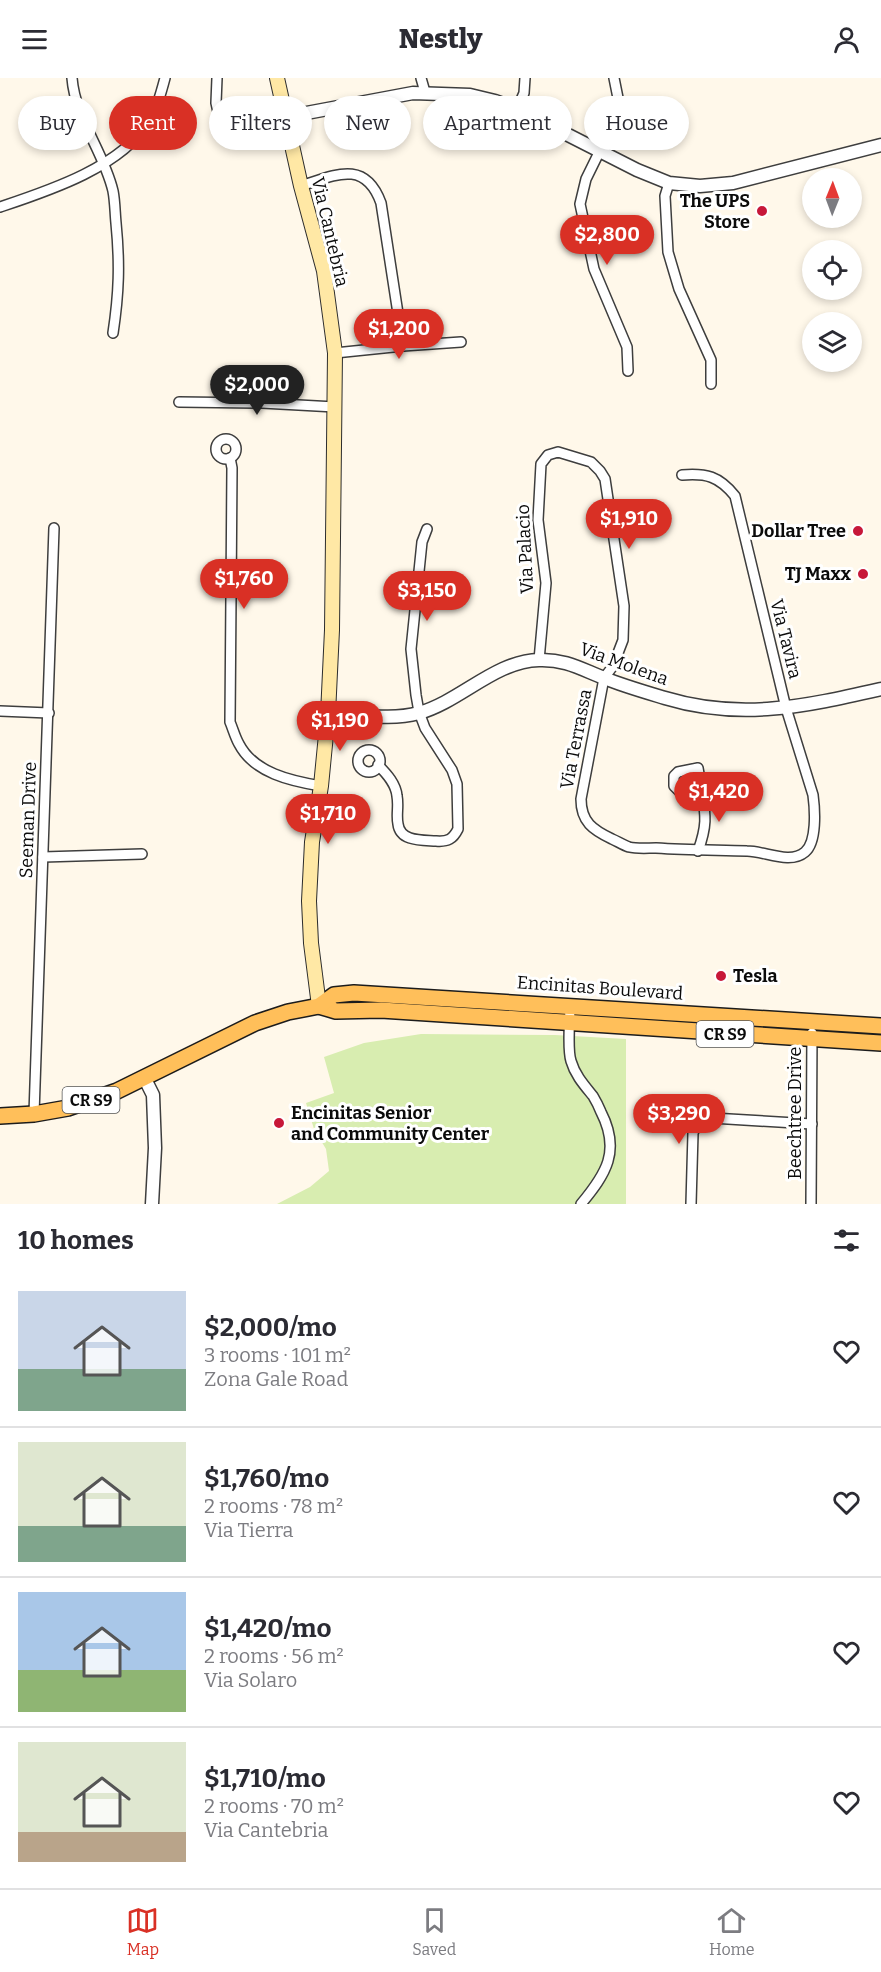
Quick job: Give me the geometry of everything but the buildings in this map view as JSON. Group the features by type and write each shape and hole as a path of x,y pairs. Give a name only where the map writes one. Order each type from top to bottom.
{"main road":[{"name":"Via Cantebria","path":"277,78 281,96"},
{"name":"Via Cantebria","path":"293,150 324,271 335,353 332,630 328,714 321,786 312,842 309,901 311,943 319,1006"},
{"name":"Encinitas Boulevard","path":"0,1116 34,1114 68,1108 117,1090 255,1023 288,1012 319,1006 334,995 354,993 881,1026"},
{"name":"Encinitas Boulevard","path":"319,1006 336,1011 381,1010 812,1040 881,1042"}],"street":[{"path":"72,78 81,114 104,164 113,191 120,262 119,296 113,333"},
{"path":"0,207 54,189 104,164 134,142 148,123 160,97 165,78"},
{"path":"216,96 217,78"},
{"path":"421,78 425,93"},
{"path":"523,96 525,78"},
{"path":"614,78 618,98 617,110 613,124 586,179 581,212 594,269 627,347 628,371"},
{"path":"312,112 413,93 475,96"},
{"path":"572,137 637,170 669,183 700,186 733,183 881,145"},
{"path":"301,186 335,175 347,174 356,175 376,188 381,203 403,346"},
{"path":"669,183 665,196 668,252 679,289 711,360 711,384"},
{"path":"335,353 461,342"},
{"path":"179,402 335,407"},
{"name":"Via Palacio","path":"539,660 546,583 538,520 541,464 548,455 558,452 562,454"},
{"name":"Via Terrassa","path":"562,454 591,462 605,479 624,606 623,640 613,666 604,678 581,799 581,809 595,830 629,847 750,851 786,857 797,857 806,852 812,843 813,795 786,708"},
{"path":"230,458 232,468 230,722 240,746 260,766 290,781 321,786"},
{"name":"Via Tavira","path":"681,475 697,474 714,478 724,483 735,495 786,708"},
{"name":"Seeman Drive","path":"34,1114 54,528"},
{"path":"378,765 391,779 397,795 398,827 402,835 413,840 443,841 450,840 455,835 458,829 457,784 452,770 425,728 419,712 411,650 423,542 427,529"},
{"name":"Via Molena","path":"328,714 383,717 419,712 467,691 501,670 539,660 568,662 604,678 699,706 736,709 786,708 881,689"},
{"path":"0,711 49,713"},
{"path":"698,851 705,831 702,790"},
{"path":"43,857 142,854"},
{"path":"570,1006 570,1023"},
{"name":"Beechtree Drive","path":"811,1204 812,1022"},
{"name":"Encinitas Boulevard","path":"570,1023 570,1059 579,1081 594,1098 609,1128 610,1144 609,1160 598,1184 581,1204"},
{"path":"144,1077 153,1095 155,1148 152,1204"},
{"path":"691,1204 693,1133 696,1125 703,1119 812,1124"}],"green space":[{"path":"421,1034 555,1035 626,1039 626,1204 277,1204 310,1187 329,1171 326,1149 314,1129 306,1103 334,1093 324,1057 364,1043"}],"place":[{"name":"The UPS Store","path":"762,211"},
{"name":"Dollar Tree","path":"858,531"},
{"name":"TJ Maxx","path":"863,574"},
{"name":"Tesla","path":"721,976"},
{"name":"Encinitas Senior and Community Center","path":"279,1123"}]}
